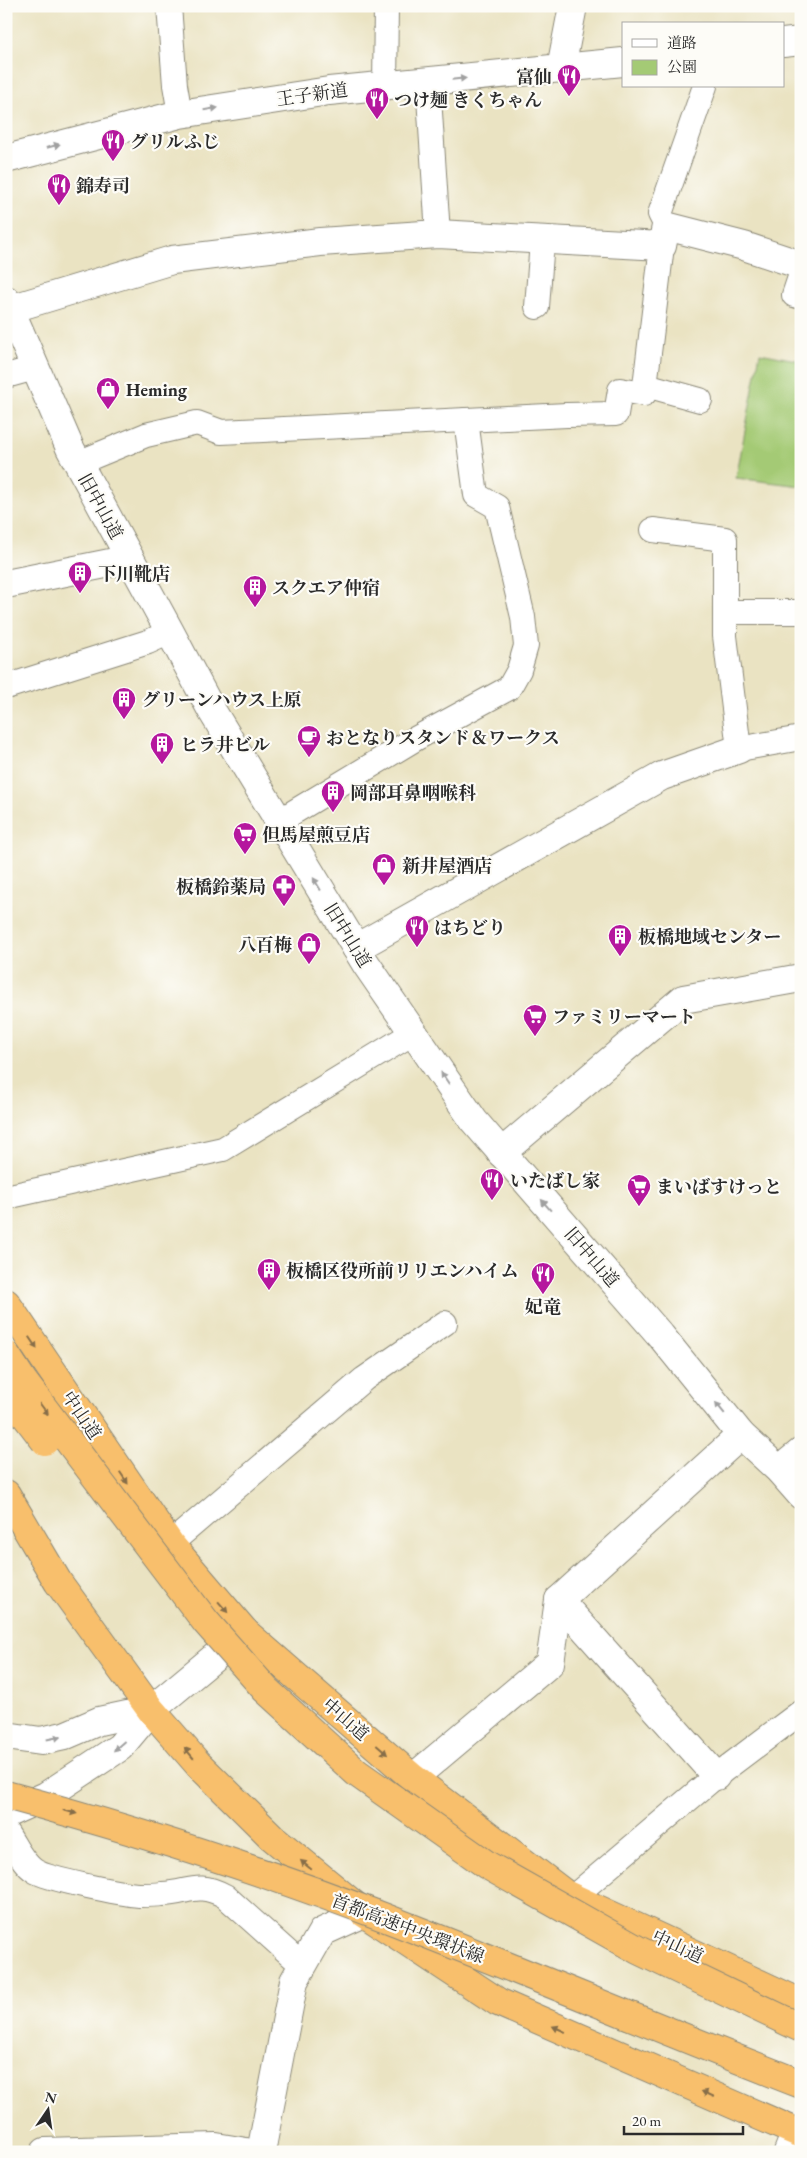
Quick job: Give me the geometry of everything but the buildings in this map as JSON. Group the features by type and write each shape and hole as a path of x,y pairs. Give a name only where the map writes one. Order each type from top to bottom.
{"highway":[{"name":"中山道","path":"6,1303 170,1544 245,1632 413,1778 572,1898 801,2003"},
{"path":"6,1355 29,1389 206,1622 266,1690 357,1773 487,1865 638,1950 801,2028"},
{"path":"6,1390 201,1636 276,1714 364,1788 480,1867 634,1950 801,2033"},
{"path":"6,1494 58,1582 151,1710 198,1764 272,1837 364,1914 498,2002 795,2139"},
{"name":"首都高速中央環状線","path":"6,1795 125,1828 385,1918 801,2084"},
{"name":"首都高速中央環状線","path":"6,1814 102,1839 222,1877 382,1933 801,2097"}],"street":[{"path":"561,68 573,6"},
{"path":"784,43 801,41"},
{"name":"王子新道","path":"6,159 180,114 329,91 622,62"},
{"path":"8,305 172,260 320,242 438,234 542,241 664,236 744,246 801,265"},
{"name":"旧中山道","path":"8,305 78,463 212,711 356,948 474,1121 661,1336 741,1435 779,1470 801,1494"},
{"path":"6,584 130,559"},
{"path":"356,948 662,776 739,749"},
{"path":"501,1153 683,999 801,978"},
{"path":"413,1778 550,1663 560,1600 741,1435"},
{"path":"779,1470 801,1452"},
{"path":"560,1600 716,1776"},
{"path":"6,1814 46,1796 120,1747 151,1710 245,1632"},
{"path":"6,1736 41,1741 64,1736 100,1722 151,1710"},
{"path":"261,2152 294,1982 322,1932 364,1914"},
{"path":"46,2152 216,2147 246,2152"}],"lane":[{"path":"169,6 175,85 180,114"},
{"path":"385,86 386,6"},
{"path":"428,82 438,234"},
{"path":"78,463 146,435 197,423 221,432 616,414 620,390 644,394 664,236 660,214 704,88"},
{"path":"537,306 542,241"},
{"path":"801,274 794,295 801,296"},
{"path":"6,376 35,368"},
{"path":"646,386 700,400"},
{"path":"279,821 415,739 509,688 519,670 526,646 523,617 497,507 476,495 466,420"},
{"path":"653,530 725,539 725,636 739,749 801,738"},
{"path":"725,612 801,612"},
{"path":"9,686 148,642 170,632"},
{"path":"6,1197 223,1149 413,1033"},
{"path":"170,1544 364,1379 445,1323"},
{"path":"572,1898 716,1776 801,1712"},
{"path":"6,1832 24,1861 36,1872 51,1877 139,1895 165,1894 193,1888 210,1889 224,1896 302,1965"}],"green space":[{"path":"760,353 801,361 801,486 736,478"}],"place":[{"name":"富仙","path":"569,97"},
{"name":"つけ麺 きくちゃん","path":"377,120"},
{"name":"グリルふじ","path":"113,162"},
{"name":"錦寿司","path":"59,206"},
{"name":"Heming","path":"108,410"},
{"name":"下川靴店","path":"80,594"},
{"name":"スクエア仲宿","path":"255,608"},
{"name":"グリーンハウス上原","path":"124,720"},
{"name":"おとなりスタンド＆ワークス","path":"309,758"},
{"name":"ヒラ井ビル","path":"162,765"},
{"name":"岡部耳鼻咽喉科","path":"333,813"},
{"name":"但馬屋煎豆店","path":"245,855"},
{"name":"新井屋酒店","path":"384,886"},
{"name":"板橋鈴薬局","path":"284,907"},
{"name":"はちどり","path":"417,948"},
{"name":"板橋地域センター","path":"620,957"},
{"name":"八百梅","path":"309,965"},
{"name":"ファミリーマート","path":"535,1037"},
{"name":"いたばし家","path":"492,1201"},
{"name":"まいばすけっと","path":"639,1207"},
{"name":"板橋区役所前リリエンハイム","path":"269,1291"},
{"name":"妃竜","path":"543,1295"}]}
